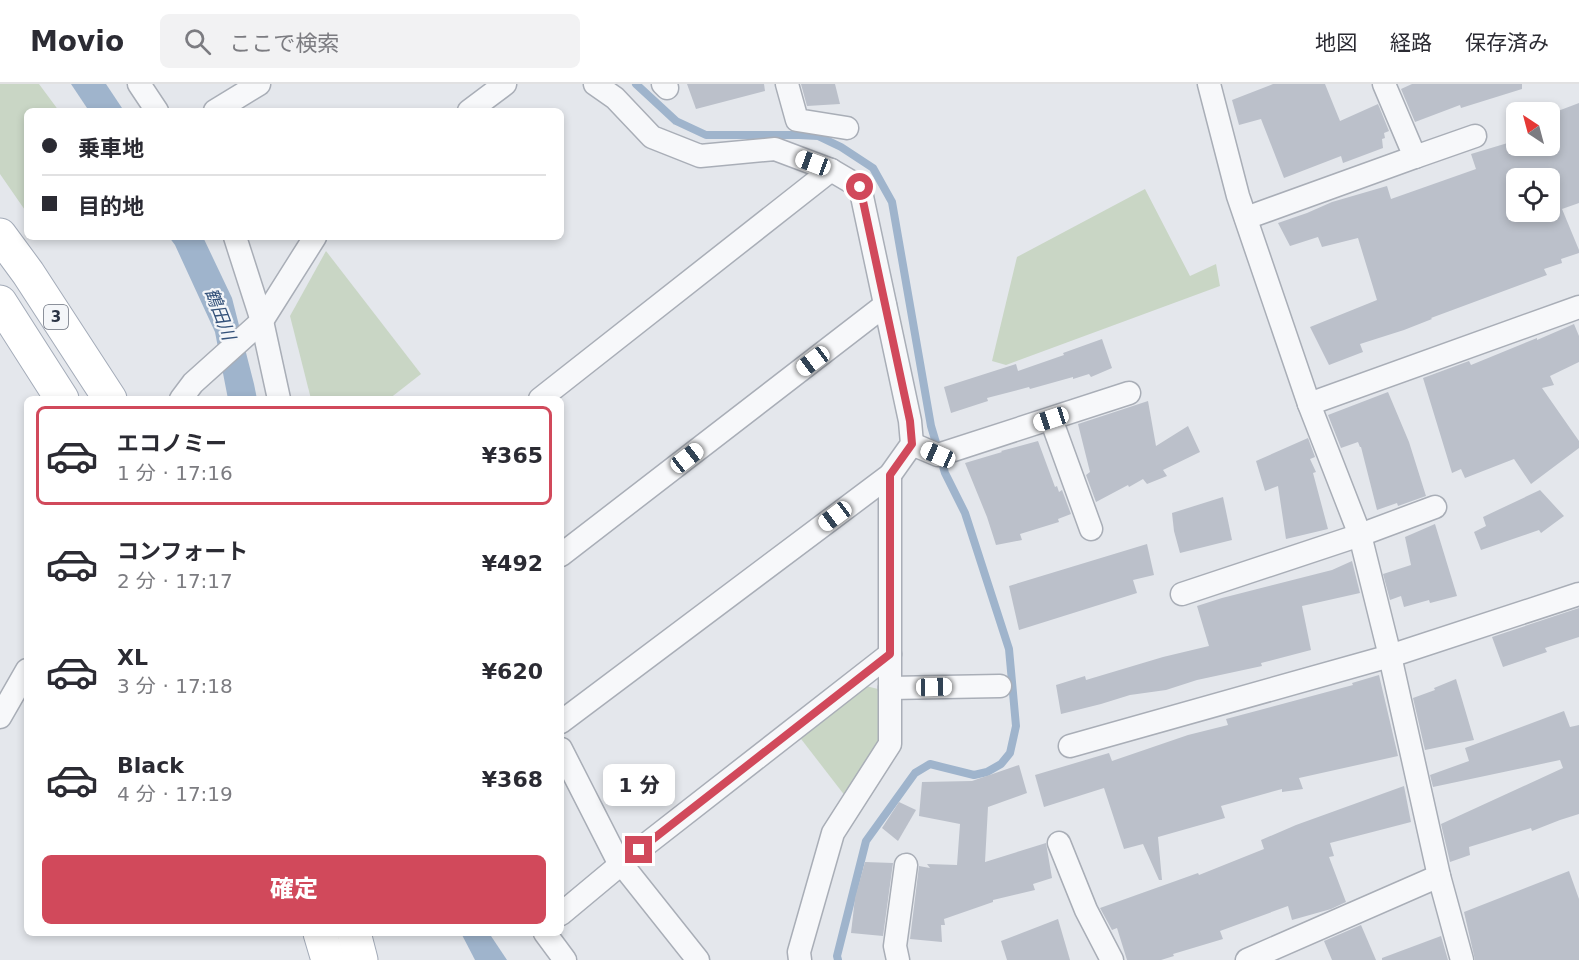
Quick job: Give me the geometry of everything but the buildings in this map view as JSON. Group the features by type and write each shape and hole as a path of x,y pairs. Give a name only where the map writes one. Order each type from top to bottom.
{"main road":[{"name":"3","path":"0,235 28,273 108,396"},
{"name":"3","path":"0,302 60,396"},
{"path":"321,936 328,960"},
{"path":"355,936 361,960"}],"street":[{"path":"140,84 155,108"},
{"path":"220,108 259,84"},
{"path":"474,108 505,84"},
{"path":"564,720 890,475 912,444 910,421 860,187 831,170 775,149 700,156 652,137 615,98 595,84"},
{"path":"787,84 798,120 847,128"},
{"path":"1384,84 1415,158"},
{"path":"1215,86 1238,196 1309,405 1360,535 1390,656 1439,876 1462,960"},
{"path":"1246,218 1475,136"},
{"path":"544,396 831,170"},
{"path":"236,240 262,321 278,396"},
{"path":"190,394 262,321 313,240"},
{"path":"564,553 885,305"},
{"path":"1309,405 1579,307"},
{"path":"912,444 938,455 1129,393"},
{"path":"1051,419 1091,529"},
{"path":"800,960 799,952 833,833 890,744 890,475"},
{"path":"1182,594 1360,535 1435,507"},
{"path":"1070,747 1390,656 1579,594"},
{"path":"564,912 621,864 890,654"},
{"path":"0,717 24,675"},
{"path":"890,688 1000,686"},
{"path":"564,755 616,857 698,960"},
{"path":"1059,843 1086,910 1112,960"},
{"path":"898,960 895,946 906,865"},
{"path":"1247,960 1292,951 1439,876"},
{"path":"547,936 565,960"}],"green space":[{"path":"0,84 39,84 57,108 24,108 24,209 0,174"},
{"path":"1145,189 1190,276 1216,264 1220,286 1006,365 992,361 1017,257"},
{"path":"326,251 421,374 393,396 310,396 290,316"},
{"path":"862,685 882,690 885,745 849,801 798,735"}],"water":[{"path":"71,84 106,84 122,108 87,108"},
{"name":"鶴田川","path":"171,240 204,240 232,298 256,396 227,396 215,332"},
{"path":"463,936 491,936 507,960 475,960"}],"waterway":[{"path":"636,84 676,121 706,135 818,136 841,147 873,168 892,202 931,426 945,473 965,513 1009,649 1016,726 1010,753 1001,764 987,772 974,775 930,764 915,773 866,841 837,956 838,960"}],"route":[{"path":"639,850 890,654 890,475 912,444 910,421 860,187"}]}
